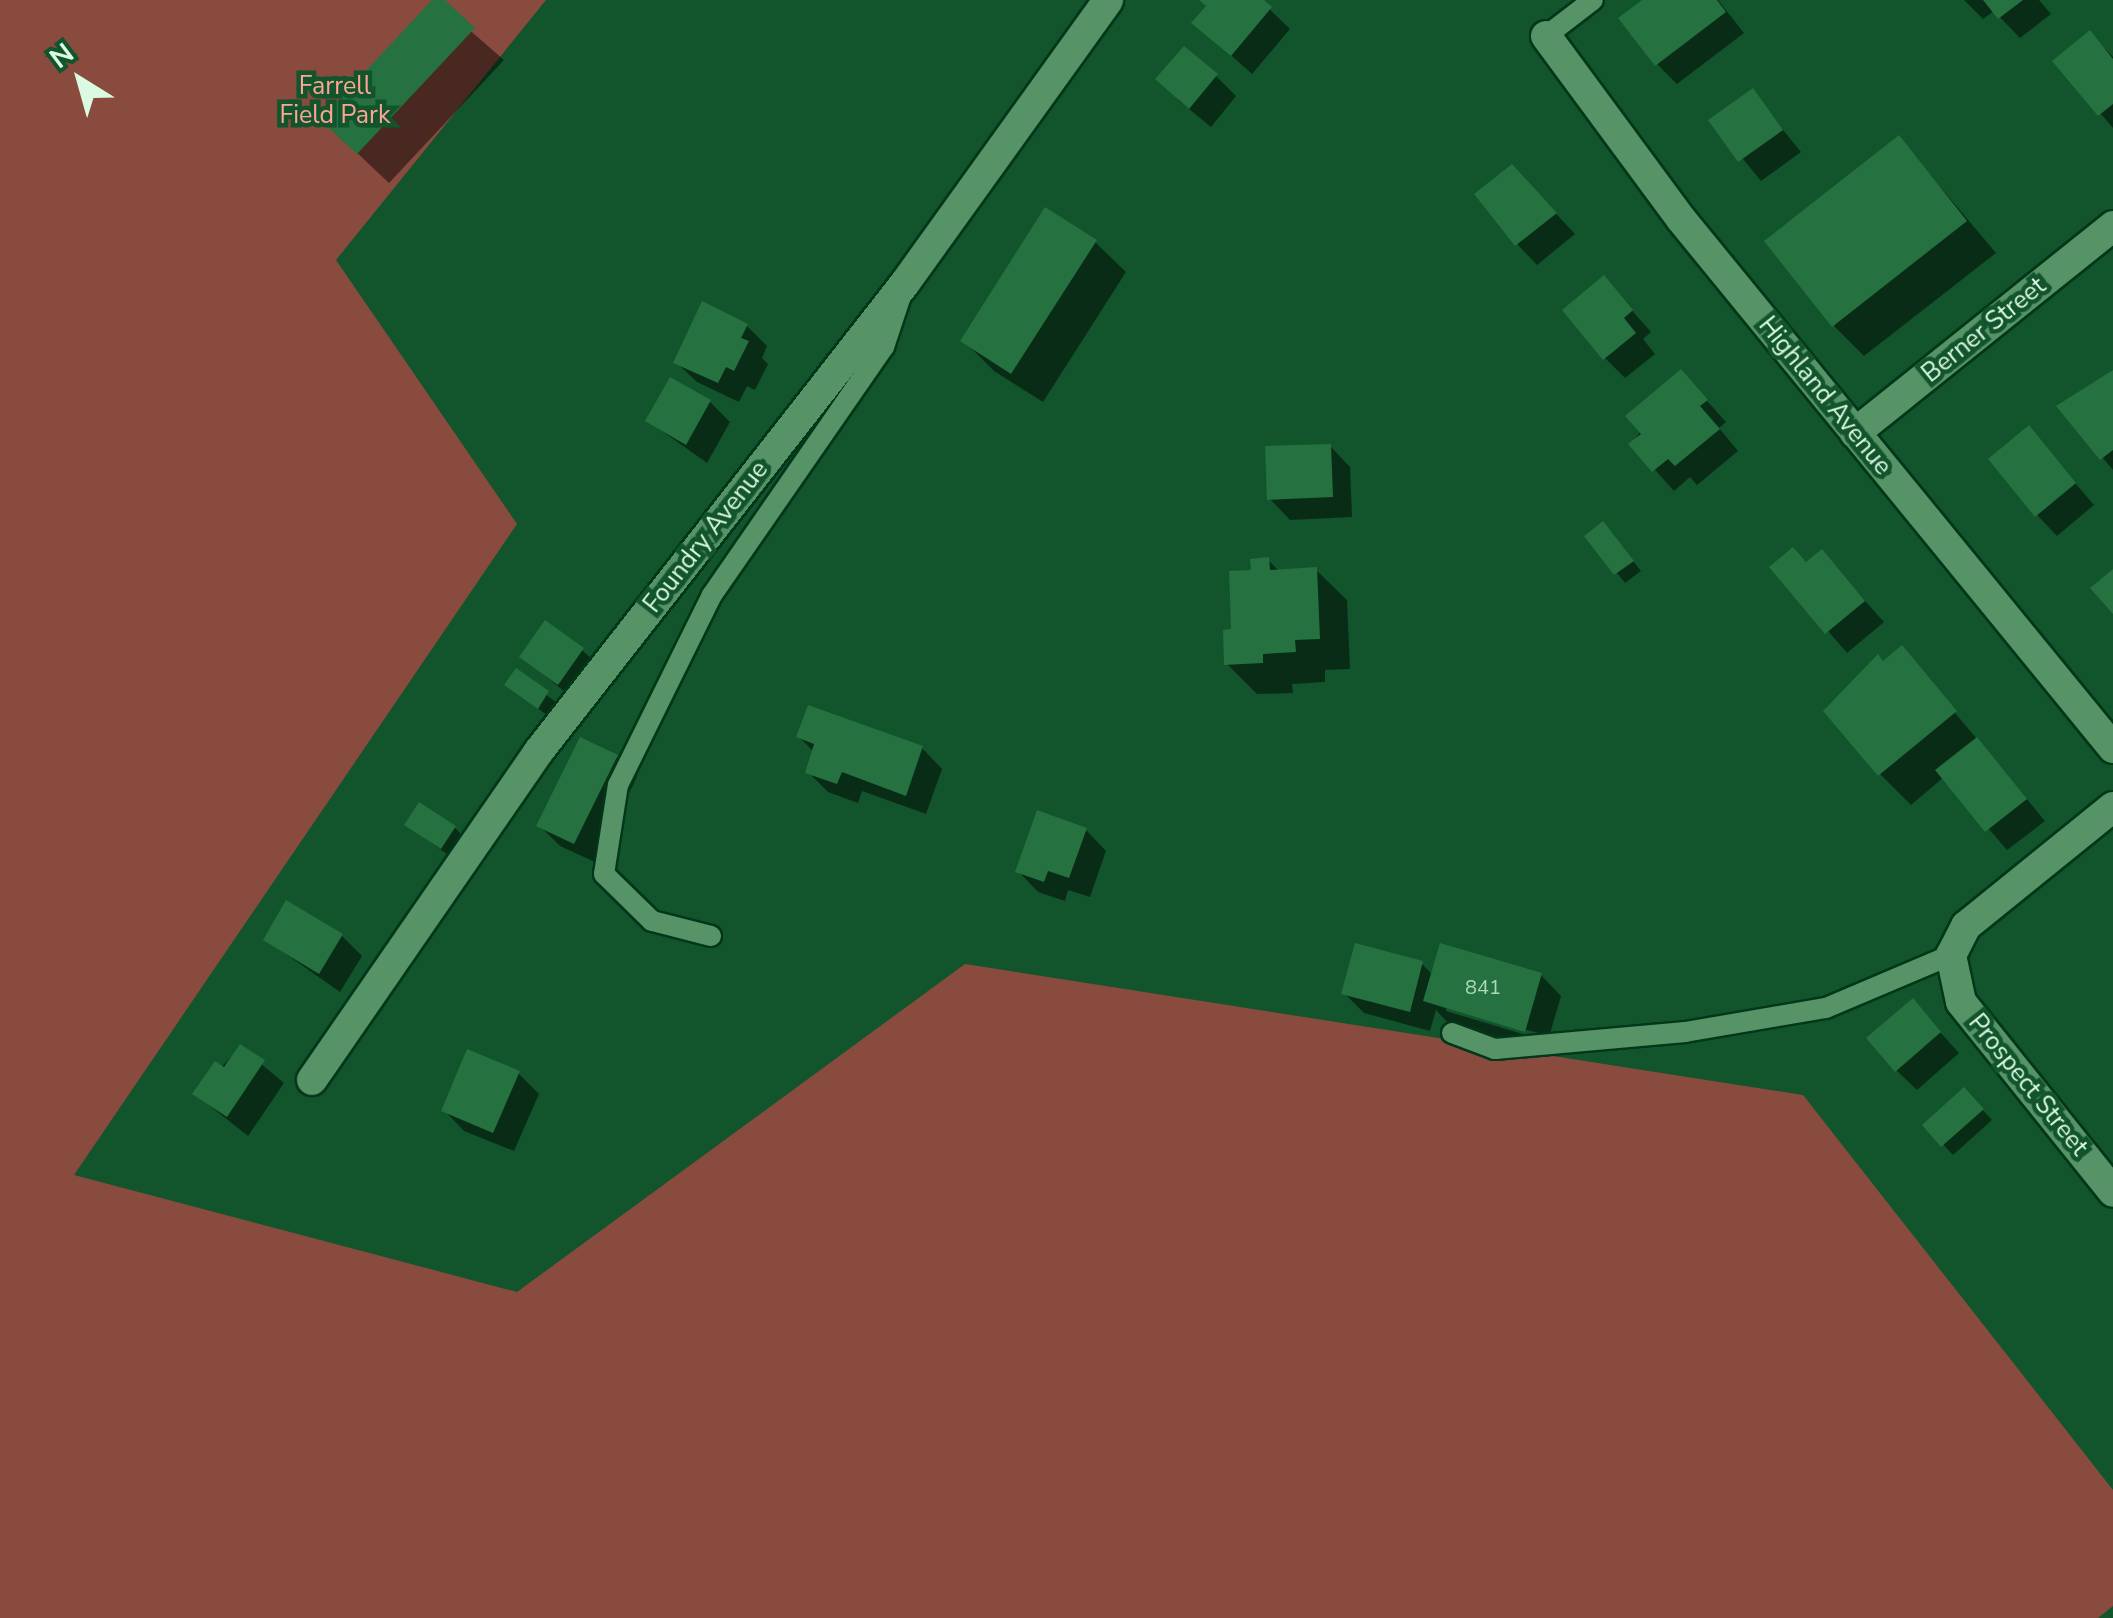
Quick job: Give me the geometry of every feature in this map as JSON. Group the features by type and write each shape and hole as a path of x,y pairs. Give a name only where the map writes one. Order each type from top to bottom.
{"street":[{"name":"Foundry Avenue","path":"312,1080 539,751 905,283 1108,0"},
{"name":"Highland Avenue","path":"1546,36 1682,219 2113,748"},
{"name":"Berner Street","path":"1854,433 2113,226"},
{"path":"1951,955 1966,926 2113,807"},
{"name":"Prospect Street","path":"1951,955 1961,1002 2113,1192"}],"lane":[{"path":"1546,36 1592,0"},
{"path":"711,936 652,921 604,874 618,784 712,595 884,347 905,283"},
{"path":"1452,1033 1495,1049 1685,1032 1826,1008 1951,955"}],"green space":[{"name":"Farrell Field Park","path":"0,0 546,0 336,260 517,524 74,1175 517,1292 965,964 1803,1095 2113,1490 2113,1606 2098,1618 0,1618"}],"building":[{"path":"432,0 445,0 475,28 357,154 320,120"},
{"path":"1199,0 1264,0 1272,7 1231,56 1191,23 1206,6"},
{"path":"1642,0 1717,0 1726,12 1655,66 1618,18"},
{"path":"1983,0 2023,0 1998,19"},
{"path":"2090,30 2113,59 2113,104 2098,116 2052,61"},
{"path":"1184,46 1218,74 1189,109 1155,79"},
{"path":"1753,88 1783,130 1738,162 1708,120"},
{"path":"1899,135 1967,221 1832,327 1764,241"},
{"path":"1512,164 1557,213 1515,246 1474,194"},
{"path":"1045,207 1097,240 1011,374 960,341"},
{"path":"1604,275 1633,310 1624,318 1636,333 1603,360 1562,310"},
{"path":"702,301 748,324 741,338 749,341 734,371 726,367 718,383 673,363"},
{"path":"1681,369 1708,400 1700,406 1720,429 1675,466 1668,459 1652,472 1628,444 1641,434 1625,416"},
{"path":"2113,370 2113,450 2100,460 2056,406"},
{"path":"670,377 711,400 686,445 645,421"},
{"path":"2029,425 2076,483 2035,517 1988,459"},
{"path":"1331,444 1333,497 1267,500 1265,446"},
{"path":"1603,521 1634,561 1614,575 1584,536"},
{"path":"1793,547 1806,562 1822,549 1865,601 1825,634 1769,567"},
{"path":"1269,557 1270,570 1317,567 1320,639 1295,640 1296,652 1263,654 1263,663 1224,665 1223,630 1231,629 1229,571 1251,570 1250,559"},
{"path":"2113,569 2113,614 2090,588"},
{"path":"545,620 584,648 558,685 519,657"},
{"path":"1902,645 1957,711 1878,776 1823,711 1878,654 1883,661"},
{"path":"516,668 549,691 538,709 504,685"},
{"path":"808,705 923,746 906,796 842,772 837,784 805,773 814,744 796,737"},
{"path":"580,737 618,755 574,844 536,826"},
{"path":"1977,737 2027,799 1985,832 1935,770"},
{"path":"419,802 456,826 441,849 404,825"},
{"path":"1037,810 1087,828 1069,878 1048,871 1044,882 1015,872"},
{"path":"286,900 343,934 319,974 263,940"},
{"path":"1355,943 1423,961 1410,1012 1341,994"},
{"path":"1440,943 1542,973 1525,1032 1423,1001"},
{"path":"1913,998 1941,1032 1895,1072 1866,1038"},
{"path":"240,1044 265,1060 227,1117 192,1094 215,1061 224,1067"},
{"path":"467,1049 520,1071 493,1133 441,1111"},
{"path":"1964,1087 1984,1109 1941,1147 1922,1125"}]}
